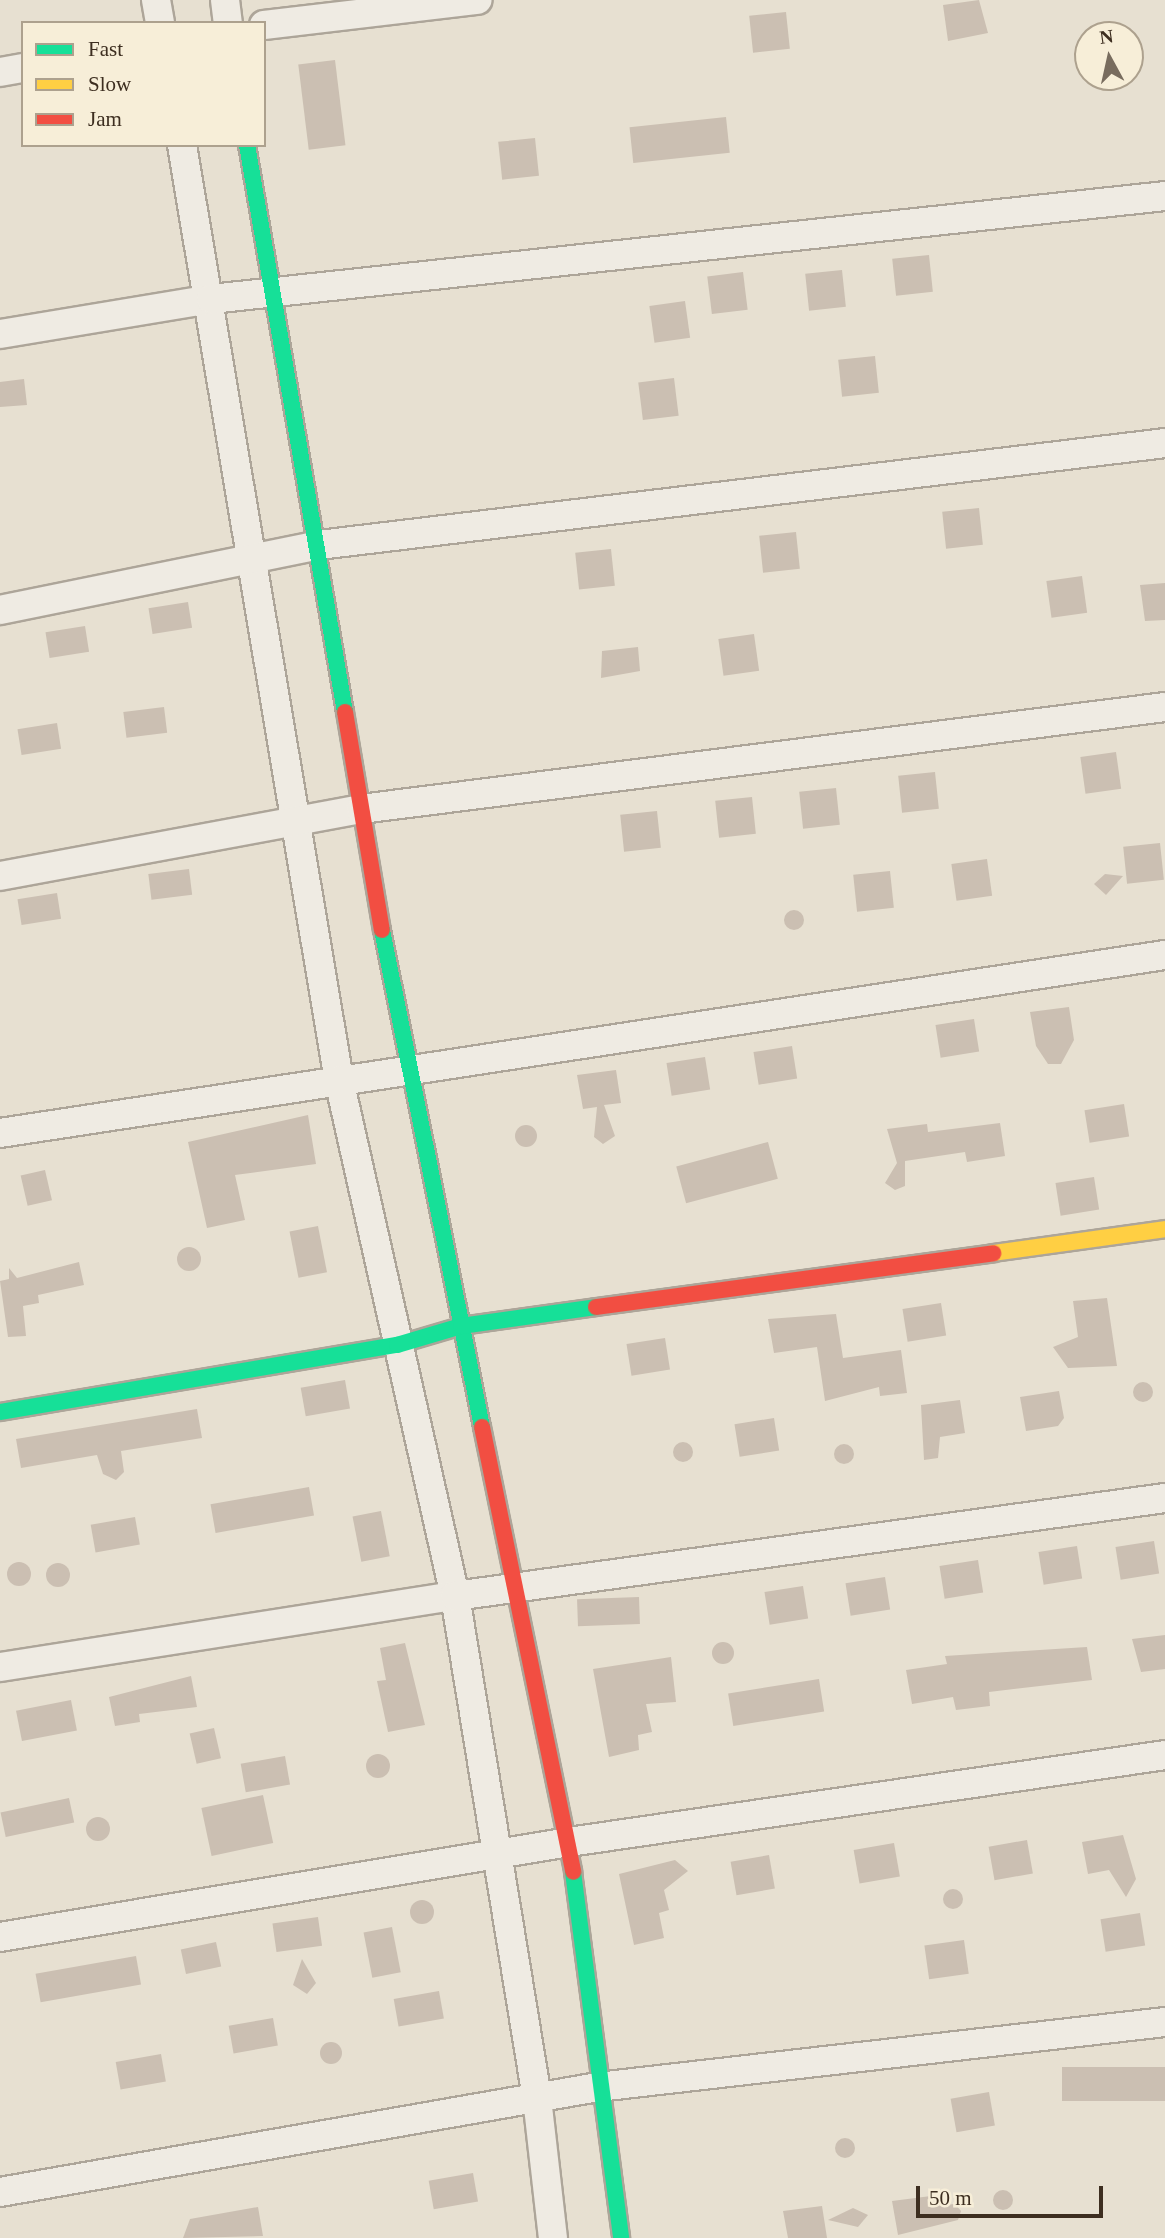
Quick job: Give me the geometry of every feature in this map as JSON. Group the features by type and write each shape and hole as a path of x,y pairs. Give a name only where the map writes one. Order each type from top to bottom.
{"street":[{"path":"156,0 160,21"},
{"path":"225,0 228,21"},
{"path":"266,25 478,0"},
{"path":"0,72 21,68"},
{"path":"182,147 211,299 293,821 339,1080 455,1596 494,1857 537,2098 553,2238"},
{"path":"247,147 271,292 319,545 406,1068 513,1589 569,1842 598,2087 621,2238"},
{"path":"0,334 211,299 1165,196"},
{"path":"0,610 251,563 319,545 1165,443"},
{"path":"0,876 361,809 1165,707"},
{"path":"0,1133 406,1068 1165,955"},
{"path":"0,1412 397,1345 461,1326 1165,1230"},
{"path":"0,1667 455,1596 1165,1498"},
{"path":"0,1937 494,1857 569,1842 1165,1755"},
{"path":"0,2192 598,2087 1165,2022"}],"building":[{"path":"979,0 988,33 948,41 943,5"},
{"path":"786,12 790,49 753,53 749,16"},
{"path":"335,60 345,145 309,150 298,65"},
{"path":"726,117 730,153 633,163 630,127"},
{"path":"535,138 539,176 502,180 498,142"},
{"path":"929,255 933,292 896,296 892,259"},
{"path":"842,270 846,307 809,311 805,274"},
{"path":"743,272 748,310 712,314 707,276"},
{"path":"685,301 690,338 654,343 649,306"},
{"path":"875,356 879,393 842,397 838,360"},
{"path":"674,378 679,416 643,420 638,382"},
{"path":"24,379 27,405 0,407 0,382"},
{"path":"979,508 983,545 946,549 942,512"},
{"path":"796,532 800,569 763,573 759,536"},
{"path":"611,549 615,586 579,590 575,553"},
{"path":"1082,576 1087,613 1051,618 1046,581"},
{"path":"1165,583 1165,620 1145,621 1140,585"},
{"path":"188,602 192,628 153,634 148,608"},
{"path":"85,626 89,652 50,658 45,632"},
{"path":"754,634 759,671 723,676 718,639"},
{"path":"638,647 640,671 601,678 602,651"},
{"path":"164,707 167,733 126,738 123,712"},
{"path":"57,723 61,749 22,755 17,729"},
{"path":"1116,752 1121,789 1085,794 1080,757"},
{"path":"935,772 939,809 902,813 898,776"},
{"path":"836,788 840,825 803,829 799,792"},
{"path":"752,797 756,834 719,838 715,801"},
{"path":"657,811 661,848 624,852 620,815"},
{"path":"1160,843 1164,880 1127,884 1123,847"},
{"path":"987,859 992,896 956,901 951,864"},
{"path":"189,869 192,895 151,900 148,874"},
{"path":"890,871 894,908 857,912 853,875"},
{"path":"1105,874 1123,876 1106,895 1094,884"},
{"path":"57,893 61,919 22,925 17,899"},
{"path":"794,910 801,913 804,920 801,927 794,930 787,927 784,920 787,913"},
{"path":"1069,1007 1074,1040 1061,1064 1048,1064 1036,1046 1030,1012"},
{"path":"974,1019 979,1052 941,1058 935,1025"},
{"path":"792,1046 797,1079 759,1085 753,1052"},
{"path":"705,1057 710,1090 672,1096 666,1063"},
{"path":"616,1070 621,1103 604,1105 615,1136 603,1144 594,1137 597,1107 583,1109 577,1075"},
{"path":"1124,1104 1129,1137 1090,1143 1084,1110"},
{"path":"308,1115 316,1164 235,1175 245,1220 207,1228 188,1142"},
{"path":"1000,1123 1005,1156 967,1162 965,1152 905,1161 905,1186 895,1190 885,1183 897,1163 887,1129 927,1124 928,1132"},
{"path":"522,1125 530,1125 537,1132 537,1140 530,1147 522,1147 515,1140 515,1132"},
{"path":"768,1142 778,1179 686,1203 676,1167"},
{"path":"45,1170 52,1200 28,1206 21,1176"},
{"path":"1094,1177 1099,1210 1061,1216 1055,1183"},
{"path":"318,1226 327,1272 299,1278 290,1232"},
{"path":"189,1247 197,1251 201,1259 197,1267 189,1271 181,1267 177,1259 181,1251"},
{"path":"79,1262 84,1285 38,1295 39,1303 23,1306 26,1336 8,1337 0,1281 9,1279 9,1268 17,1278"},
{"path":"1107,1298 1117,1366 1068,1368 1053,1347 1078,1337 1073,1301"},
{"path":"941,1303 946,1336 908,1342 902,1309"},
{"path":"836,1314 843,1358 901,1350 907,1393 880,1396 879,1387 825,1401 817,1347 774,1353 768,1319"},
{"path":"665,1338 670,1370 631,1376 626,1344"},
{"path":"345,1380 350,1409 306,1416 301,1388"},
{"path":"1139,1382 1147,1382 1153,1392 1147,1402 1139,1402 1133,1396 1133,1388"},
{"path":"1059,1391 1064,1418 1058,1426 1026,1431 1020,1397"},
{"path":"960,1400 965,1433 940,1437 938,1458 924,1460 921,1405"},
{"path":"197,1409 202,1438 121,1451 124,1472 116,1480 103,1474 97,1455 21,1468 16,1439"},
{"path":"774,1418 779,1451 740,1457 734,1424"},
{"path":"679,1442 687,1442 693,1452 687,1462 679,1462 673,1456 673,1448"},
{"path":"840,1444 848,1444 854,1454 848,1464 840,1464 834,1458 834,1450"},
{"path":"309,1487 314,1516 216,1533 211,1504"},
{"path":"381,1511 390,1556 361,1562 353,1517"},
{"path":"135,1517 140,1545 96,1552 91,1525"},
{"path":"1154,1541 1159,1574 1121,1580 1115,1547"},
{"path":"1077,1546 1082,1579 1044,1585 1038,1552"},
{"path":"978,1560 983,1593 945,1599 939,1566"},
{"path":"19,1562 28,1565 31,1574 28,1583 19,1586 10,1583 7,1574 10,1565"},
{"path":"58,1563 69,1570 70,1575 63,1586 58,1587 47,1580 46,1575 53,1564"},
{"path":"885,1577 890,1610 851,1616 845,1583"},
{"path":"803,1586 808,1619 770,1625 764,1592"},
{"path":"639,1597 640,1624 578,1626 577,1599"},
{"path":"1165,1635 1165,1669 1141,1672 1132,1639"},
{"path":"723,1642 731,1645 734,1653 731,1661 723,1664 715,1661 712,1653 715,1645"},
{"path":"405,1643 425,1725 388,1732 377,1681 386,1680 380,1648"},
{"path":"1087,1647 1092,1680 989,1692 990,1706 956,1710 953,1697 912,1704 906,1670 947,1664 945,1656"},
{"path":"671,1657 676,1702 646,1704 652,1732 638,1735 639,1750 609,1757 593,1669"},
{"path":"191,1676 197,1707 139,1714 140,1722 115,1726 109,1697"},
{"path":"819,1679 824,1712 733,1726 728,1693"},
{"path":"71,1700 77,1730 22,1741 16,1711"},
{"path":"214,1728 221,1758 197,1764 190,1734"},
{"path":"378,1754 386,1758 390,1766 386,1774 378,1778 370,1774 366,1766 370,1758"},
{"path":"285,1756 290,1785 246,1792 241,1764"},
{"path":"263,1795 273,1843 212,1856 201,1808"},
{"path":"69,1798 74,1822 6,1837 1,1813"},
{"path":"98,1817 109,1824 110,1829 103,1840 98,1841 87,1834 86,1829 93,1818"},
{"path":"1123,1835 1136,1879 1126,1897 1109,1870 1088,1874 1082,1842"},
{"path":"1027,1840 1033,1873 994,1880 989,1847"},
{"path":"894,1843 900,1876 860,1884 854,1850"},
{"path":"769,1855 775,1888 736,1895 731,1862"},
{"path":"675,1860 688,1871 664,1890 669,1910 659,1913 664,1938 634,1945 619,1874"},
{"path":"949,1889 957,1889 963,1899 957,1909 949,1909 943,1903 943,1895"},
{"path":"422,1900 430,1904 434,1912 430,1920 422,1924 414,1920 410,1912 414,1904"},
{"path":"1140,1913 1145,1946 1106,1952 1100,1919"},
{"path":"318,1917 322,1946 276,1952 272,1923"},
{"path":"392,1927 401,1972 372,1978 364,1933"},
{"path":"964,1940 969,1974 929,1979 924,1946"},
{"path":"216,1942 221,1966 186,1974 181,1949"},
{"path":"136,1956 141,1985 41,2002 36,1974"},
{"path":"302,1959 316,1983 307,1994 293,1985"},
{"path":"439,1991 444,2019 399,2027 394,1999"},
{"path":"273,2018 278,2046 234,2053 229,2026"},
{"path":"327,2042 335,2042 342,2049 342,2057 335,2064 327,2064 320,2057 320,2049"},
{"path":"161,2054 166,2082 121,2090 116,2062"},
{"path":"1062,2067 1165,2067 1165,2101 1062,2101"},
{"path":"989,2092 995,2125 956,2132 951,2099"},
{"path":"841,2138 849,2138 855,2148 849,2158 841,2158 835,2152 835,2144"},
{"path":"473,2173 478,2202 434,2209 429,2181"},
{"path":"1003,2190 1010,2193 1013,2200 1010,2207 1003,2210 996,2207 993,2200 996,2193"},
{"path":"931,2196 932,2206 955,2204 961,2211 958,2220 898,2235 892,2201"},
{"path":"822,2206 827,2238 788,2238 783,2211"},
{"path":"258,2207 263,2236 183,2238 190,2219"},
{"path":"853,2208 868,2215 858,2227 828,2220"}],"traffic: fast":[{"path":"247,147 345,712"},
{"path":"382,930 482,1427"},
{"path":"0,1412 397,1345 461,1326 596,1307"},
{"path":"573,1872 621,2238"}],"traffic: slow":[{"path":"993,1253 1165,1229"}],"traffic: jam":[{"path":"345,712 382,930"},
{"path":"596,1307 993,1253"},
{"path":"482,1427 573,1872"}]}
